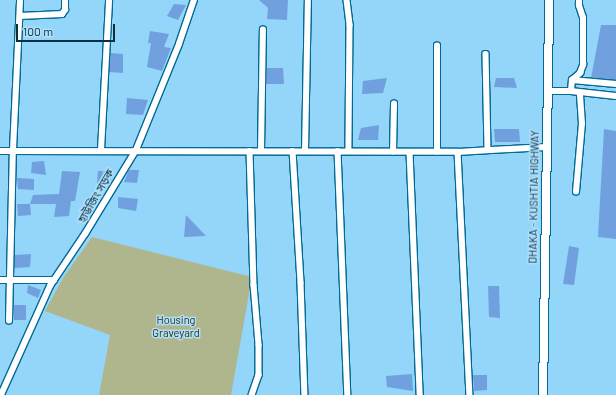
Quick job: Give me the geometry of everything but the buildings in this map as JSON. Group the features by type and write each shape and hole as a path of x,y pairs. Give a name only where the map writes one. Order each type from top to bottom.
{"main road":[{"name":"DHAKA - KUSHTIA HIGHWAY","path":"543,395 549,0"}],"street":[{"path":"9,321 13,150 20,0"},
{"path":"20,16 62,14 65,10 65,0"},
{"path":"101,150 109,0"},
{"name":"হাউজিং সড়ক","path":"1,395 54,280 85,234 136,150 179,44 194,0"},
{"path":"305,151 308,0"},
{"path":"347,0 350,25 349,151"},
{"path":"571,91 572,80 580,74 583,65 583,18 578,6 579,0"},
{"path":"261,151 263,30"},
{"path":"437,46 437,152"},
{"path":"486,54 488,150"},
{"path":"572,80 616,84"},
{"path":"547,91 571,91 616,96"},
{"path":"576,192 582,124 580,93"},
{"path":"393,152 394,104"},
{"path":"0,150 458,152 546,147"},
{"path":"250,151 254,285 259,353 259,375 252,395"},
{"path":"293,151 301,283 305,395"},
{"path":"338,151 348,395"},
{"path":"410,152 420,395"},
{"path":"458,152 470,395"},
{"path":"0,280 54,280"}],"green space":[{"name":"Housing Graveyard","path":"92,237 252,277 231,395 99,395 110,335 45,311 63,278"}]}
